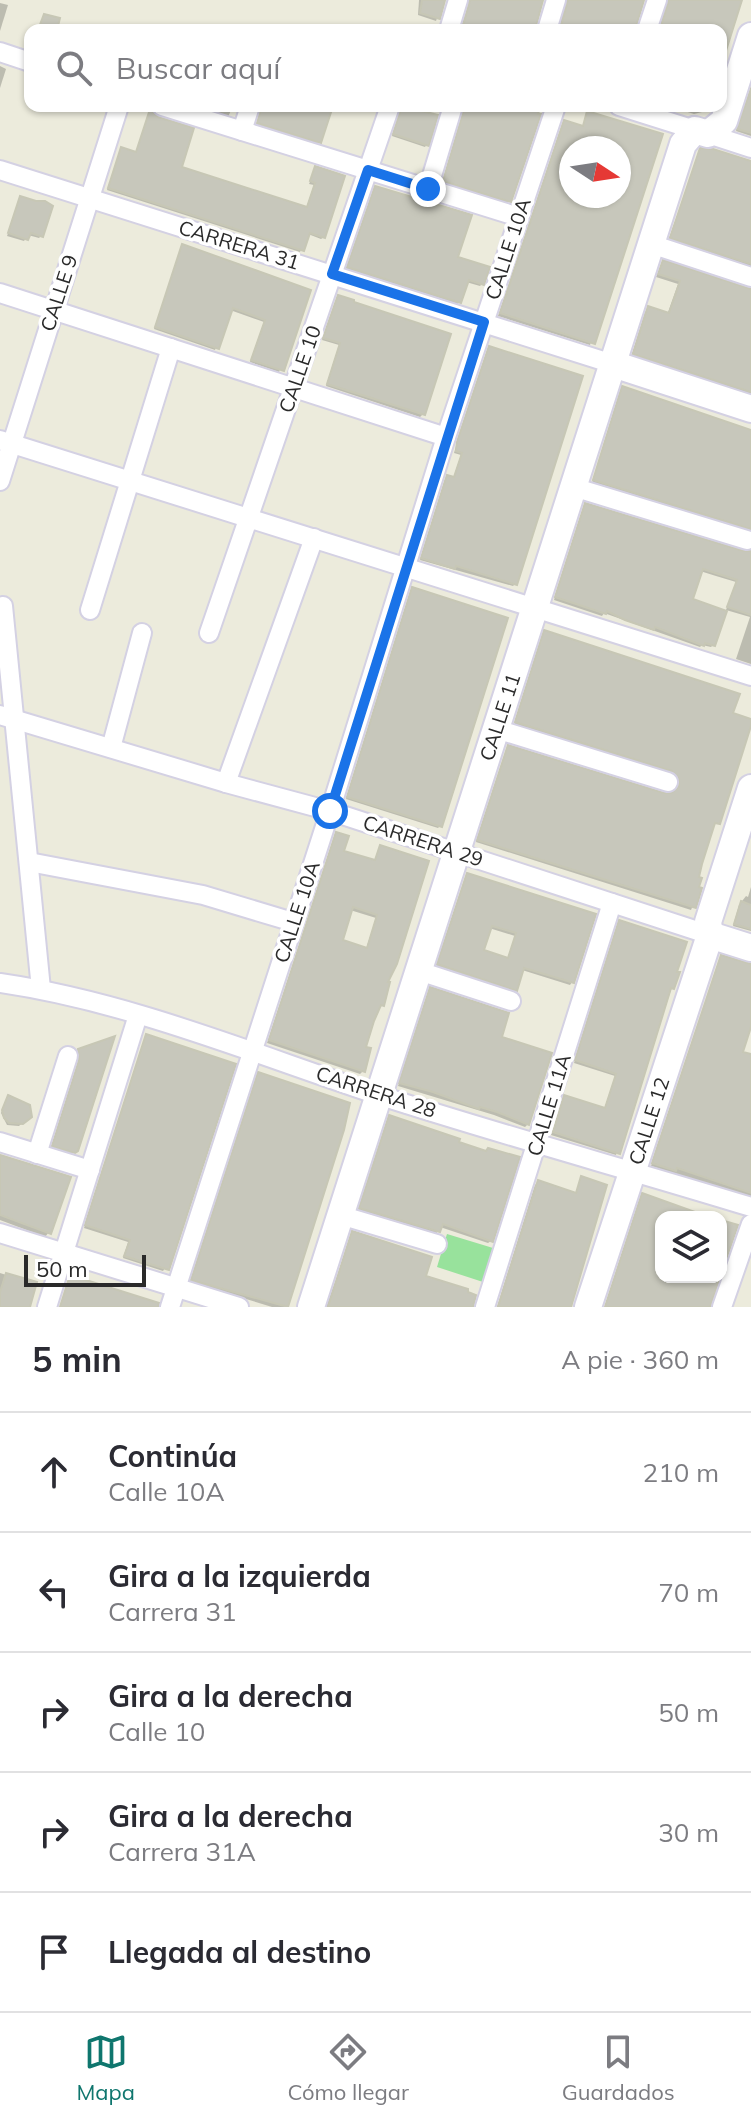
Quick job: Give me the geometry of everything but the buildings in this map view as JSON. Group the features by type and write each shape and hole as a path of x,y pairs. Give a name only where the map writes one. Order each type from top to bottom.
{"street":[{"path":"451,24 458,0"},
{"path":"549,24 556,0"},
{"path":"649,24 657,0"},
{"name":"CALLE 11","path":"727,112 751,36"},
{"path":"0,52 24,60"},
{"name":"CALLE 9","path":"0,481 6,442 54,310 117,112"},
{"path":"181,112 519,217"},
{"path":"242,131 248,112"},
{"name":"CALLE 10","path":"209,633 388,112"},
{"path":"428,189 451,112"},
{"name":"CALLE 10A","path":"170,1307 330,811 446,437 554,112"},
{"path":"639,112 751,148"},
{"name":"CALLE 11","path":"311,1307 683,144 724,121 727,112"},
{"name":"CARRERA 31","path":"0,170 751,409"},
{"path":"651,244 751,277"},
{"path":"0,293 446,437"},
{"path":"90,610 171,348"},
{"path":"6,442 751,676"},
{"path":"573,487 747,540"},
{"path":"226,783 314,538"},
{"path":"3,606 7,717 29,862 41,989"},
{"path":"111,748 142,633"},
{"name":"CARRERA 29","path":"7,717 330,811 751,948"},
{"path":"496,729 668,782"},
{"name":"CALLE 12","path":"588,1307 710,935 708,922 751,788"},
{"name":"CALLE 12","path":"710,935 720,926 751,833"},
{"path":"29,862 203,895 293,922"},
{"name":"CALLE 11A","path":"485,1307 612,903"},
{"path":"419,971 511,1001"},
{"name":"CARRERA 28","path":"0,983 41,989 138,1015 252,1050 379,1095 751,1207"},
{"path":"47,1307 138,1015"},
{"path":"37,1154 68,1056"},
{"path":"0,1142 90,1170"},
{"path":"340,1215 437,1244"},
{"path":"722,1307 751,1224"},
{"path":"0,1233 239,1307"}],"green space":[{"path":"447,1234 493,1248 483,1282 437,1267"}],"route":[{"path":"330,811 484,322 332,274 368,170 428,189"}]}
